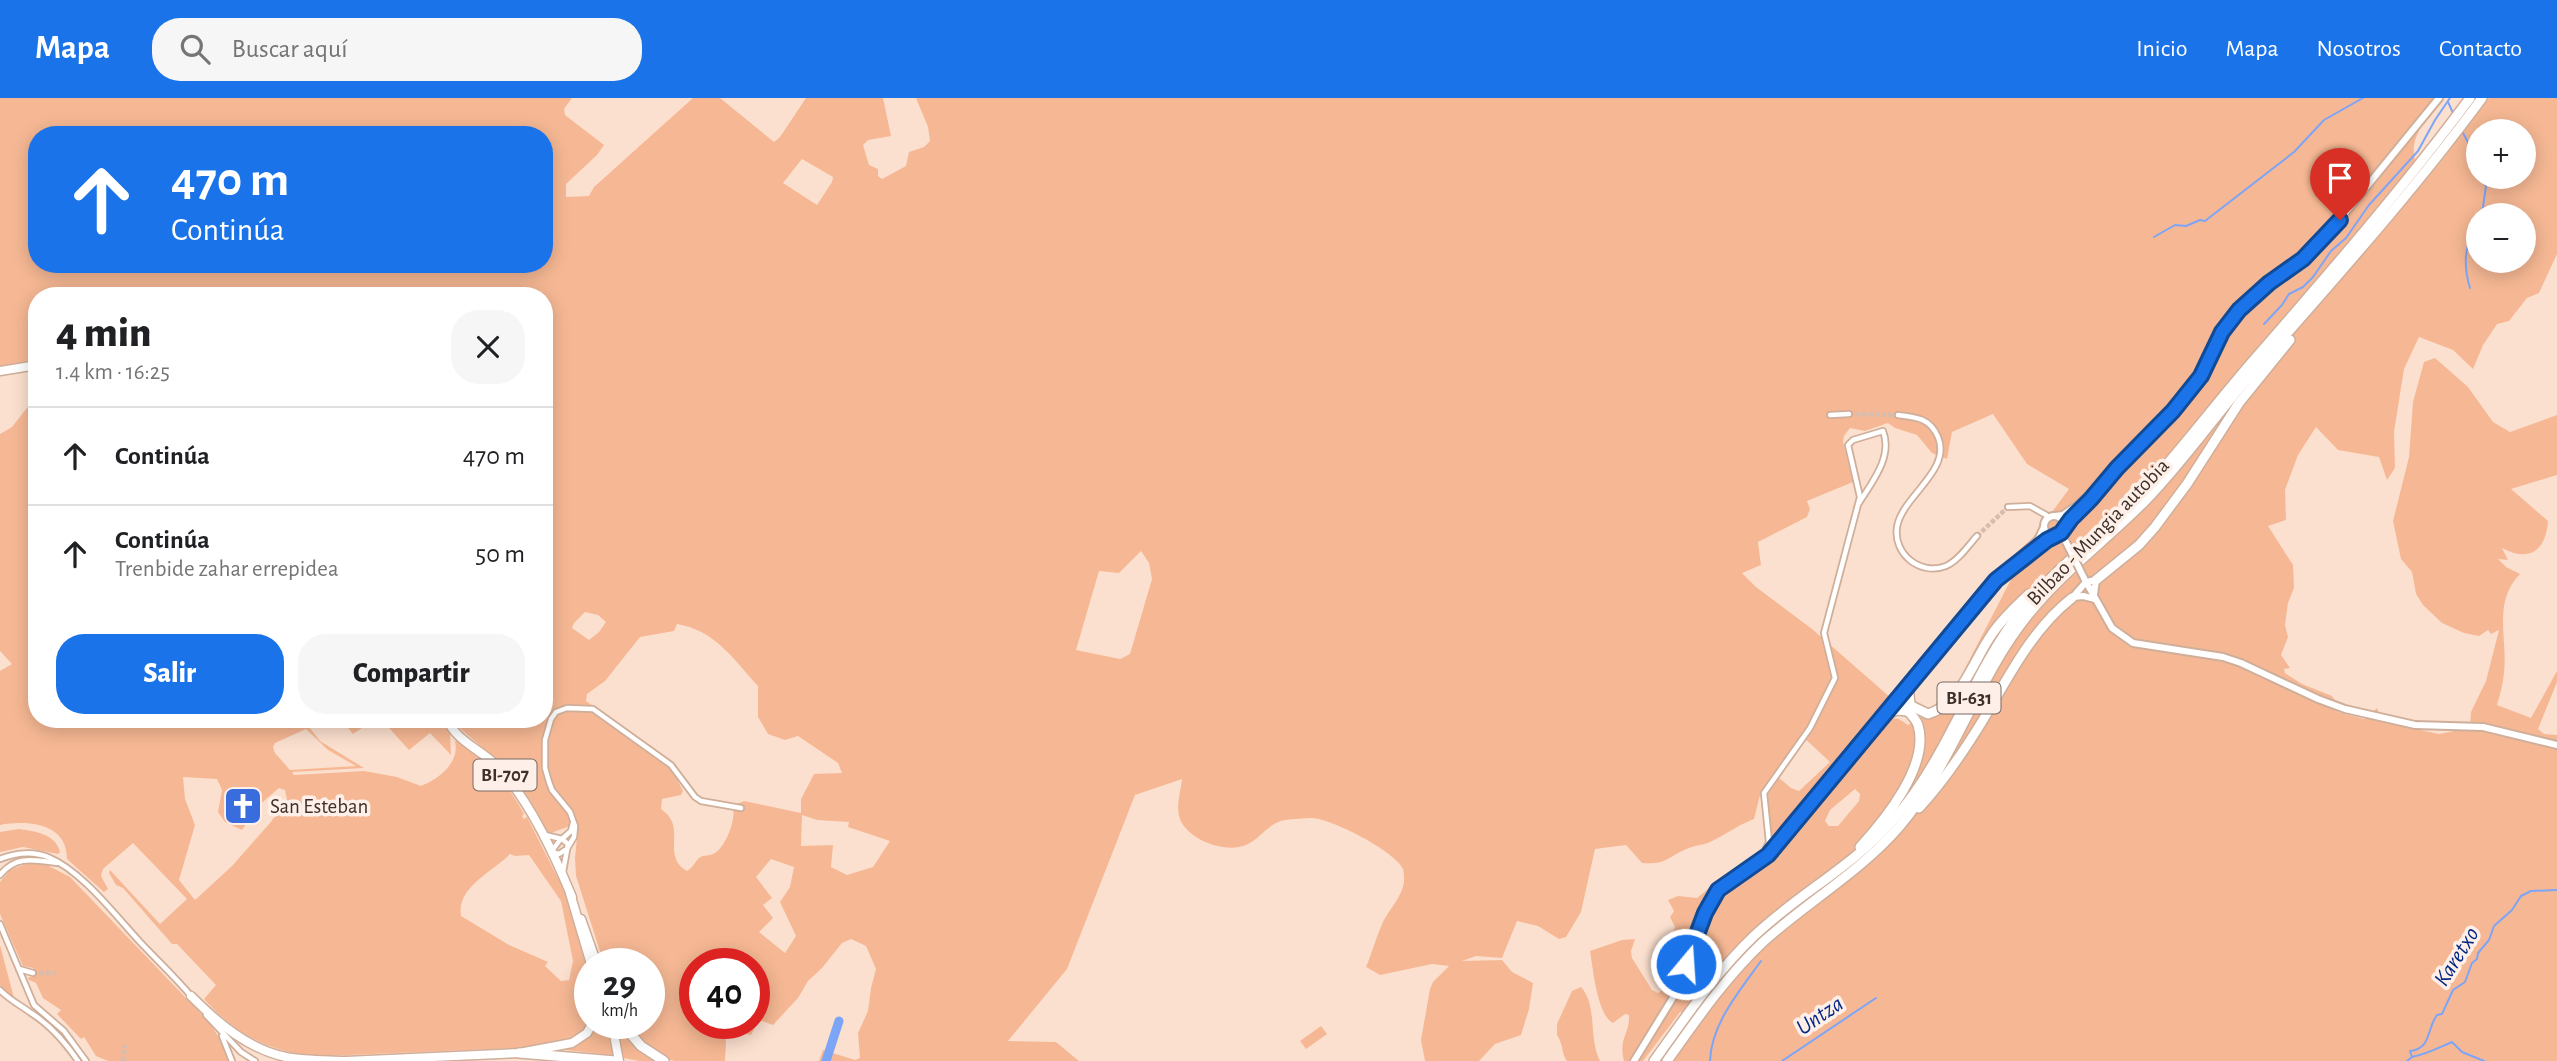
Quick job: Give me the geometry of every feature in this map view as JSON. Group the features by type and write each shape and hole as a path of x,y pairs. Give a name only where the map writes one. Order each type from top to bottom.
{"highway":[{"name":"Bilbao - Mungia autobia","path":"1667,1061 1716,992 1738,968 1772,935 1862,862 1900,826 1946,759 1988,677 2026,617 2072,567 2146,500 2190,451 2242,386 2328,288 2458,123 2470,98"},
{"name":"Bilbao - Mungia autobia","path":"1654,1061 1708,987 1755,935 1856,857 1896,817 1929,772 2002,638 2050,577 2147,487 2482,98"},
{"path":"2089,580 2139,545 2170,509 2239,402 2323,300 2328,288"},
{"path":"1886,713 1908,708 1928,714 1939,710 1950,701 1994,631 2015,607 2050,577"},
{"path":"1900,826 1908,821 1949,772 2025,649 2072,598"},
{"path":"1908,686 1908,708"},
{"path":"1807,895 1870,836 1891,811 1902,792 1912,770 1920,741 1919,727 1908,708 1898,699"},
{"path":"635,1039 664,1061"},
{"path":"519,1053 615,1061"}],"main road":[{"path":"0,371 28,366"},
{"name":"BI-707","path":"453,728 499,768 541,833 570,893 591,948"},
{"path":"570,893 586,948"},
{"path":"191,996 230,1031 260,1049 287,1057 346,1061 519,1053 572,1043 578,1039"},
{"path":"613,1039 615,1061"}],"street":[{"path":"1634,1061 1677,991 1690,949 1712,899 1724,885 1760,863 1996,580 2038,540 2048,518 2072,511 2165,420 2201,376 2222,332 2232,318 2251,298 2323,240 2439,98"},
{"path":"1830,415 1849,414"},
{"path":"1898,415 1920,418 1927,422 1939,439 1940,450 1937,465 1899,520 1897,537 1904,556 1924,568 1946,566 1977,536"},
{"path":"1760,863 1769,842 1764,793 1810,728 1835,677 1824,633 1860,497 1848,445 1853,440 1883,431 1887,441 1884,462 1859,503"},
{"path":"1996,580 2064,528 2117,468"},
{"path":"2008,507 2024,504 2046,515"},
{"path":"2055,516 2062,520 2066,542 2089,580 2095,599 2112,628 2133,643 2222,657 2345,709 2415,725 2483,727 2557,745"},
{"path":"2044,527 2048,534 2066,542"},
{"path":"2072,598 2089,580"},
{"path":"2072,598 2083,596 2095,599"},
{"path":"553,717 556,712 567,708 593,709 671,765 695,797 701,801 741,808"},
{"path":"548,728 545,768 552,790 567,807 574,822 576,832 567,848 559,854 551,852 571,831 574,822"},
{"path":"541,833 561,839 567,848 564,880"},
{"path":"0,859 14,854 50,858 87,886 241,1052 255,1061"},
{"path":"0,875 10,865 26,860 57,863"},
{"path":"0,924 34,1005 64,1031 86,1061"},
{"path":"16,966 22,971 33,973"},
{"path":"0,990 12,1002 52,1030 78,1061"},
{"path":"218,1028 232,1061"}],"shaded area":[{"path":"0,98 572,98 564,109 565,115 604,145 566,184 566,197 589,196 594,187 693,98 720,98 774,142 806,98 883,98 891,136 868,140 863,145 869,165 878,169 878,176 882,179 906,166 909,152 924,147 930,141 928,127 916,98 2444,98 2420,128 2414,146 2417,164 2428,177 2466,128 2466,189 2536,189 2536,119 2473,119 2489,98 2557,98 2557,254 2539,293 2527,298 2509,321 2497,324 2483,345 2473,369 2453,350 2419,337 2404,369 2394,432 2395,468 2387,480 2379,457 2338,450 2316,427 2298,455 2285,490 2286,520 2268,526 2293,565 2294,588 2288,603 2285,625 2288,637 2281,655 2290,668 2284,669 2285,673 2302,684 2332,696 2337,712 2364,719 2377,708 2382,722 2439,734 2470,728 2471,712 2486,681 2499,630 2491,634 2488,630 2479,636 2464,633 2442,623 2423,605 2416,594 2412,572 2401,559 2393,521 2409,457 2413,402 2424,362 2435,358 2468,387 2493,422 2510,432 2557,415 2557,475 2511,489 2548,521 2544,540 2535,551 2521,554 2502,548 2508,560 2498,559 2506,567 2520,574 2506,597 2503,621 2504,673 2497,705 2531,718 2557,671 2557,682 2538,729 2544,734 2557,735 2557,1061 1670,1061 1678,1050 1681,1011 1643,1061 1624,1061 1622,1047 1629,1015 1625,1014 1613,1023 1603,1011 1590,951 1622,940 1635,939 1632,958 1652,990 1658,993 1661,991 1689,956 1672,938 1675,927 1670,917 1674,911 1668,900 1678,896 1697,898 1720,879 1760,860 1766,849 1769,817 1760,795 1754,819 1710,842 1689,848 1663,861 1642,863 1626,845 1595,849 1581,912 1566,937 1559,939 1538,926 1517,921 1502,958 1476,956 1462,961 1502,960 1512,972 1533,983 1521,1035 1495,1044 1479,1061 1425,1061 1421,1040 1430,989 1433,982 1449,966 1432,964 1380,975 1366,967 1383,922 1403,885 1403,870 1398,862 1362,837 1334,824 1312,818 1279,822 1246,845 1227,848 1206,842 1189,832 1179,816 1178,802 1182,779 1135,795 1067,969 1008,1041 1056,1042 1079,1061 819,1061 823,1050 855,1060 860,1058 858,1033 868,1011 876,969 866,946 851,939 842,943 773,1025 770,1024 770,948 679,948 679,1039 725,1039 725,1061 668,1059 640,1039 665,1039 665,948 599,948 576,876 578,827 573,825 548,834 528,803 529,799 505,767 460,728 553,728 553,287 28,287 28,363 0,367","holes":["802,159 833,177 817,205 783,183","1993,414 2027,464 2069,489 2032,539 1947,703 1908,725 1899,719 1886,717 1891,698 1742,573 1761,565 1758,542 1807,517 1810,509 1807,501 1853,482 1843,442 1850,428 1865,431 1888,423 1917,435 1932,453 1947,459 1952,432","1141,551 1149,563 1152,579 1130,654 1120,659 1076,650 1099,571 1119,573","585,612 598,615 606,622 589,640 572,628","677,624 690,627 713,639 758,686 758,717 768,734 785,740 798,736 838,763 842,773 814,774 801,799 801,813 744,801 732,806 732,825 722,846 713,854 700,857 687,871 676,859 673,824 661,809 662,799 681,795 683,791 666,757 586,701 587,694 605,681 640,637 674,631","1801,735 1830,762 1799,791 1778,777","1855,789 1860,794 1859,801 1838,826 1829,826 1825,821 1830,810","802,815 817,820 849,822 848,827 890,841 873,867 847,875 831,867 833,845 801,846","771,859 794,867 790,887 780,902 796,936 785,953 759,932 773,918 763,905 772,898 756,877"]},
{"path":"27,408 28,728 310,728 320,741 364,768 292,772 294,775 364,771 397,777 421,786 447,769 454,756 458,738 487,763 510,791 524,814 522,816 524,819 527,817 567,896 584,948 574,948 574,1039 562,1044 519,1048 322,1056 288,1052 243,1033 204,999 216,985 177,944 172,944 123,888 116,885 109,873 110,870 160,924 187,899 133,843 103,869 101,876 108,889 104,892 67,859 65,847 53,831 34,824 0,825 0,671 12,664 0,651 0,434 12,427","holes":["306,729 328,750 356,766 290,770 273,747 275,743","183,777 217,779 222,790 218,812 225,822 242,830 258,806 279,788 285,790 287,800 232,866 195,900 179,880 195,825 185,799","510,854 529,855 561,901 573,961 569,980 561,981 545,966 548,962 509,945 461,916 464,896 470,888"]},
{"path":"348,728 362,728 353,734"},
{"path":"389,728 448,728 451,755 430,733 409,750"},
{"path":"19,829 49,837 60,852 58,854 23,847 0,852 0,832"},
{"path":"29,863 45,864 70,877 208,1021 222,1042 228,1061 108,1061 96,1056 84,1037 81,1039 57,1014 61,1010 43,998 36,983 29,980 28,977 33,977 33,968 23,966 0,914 0,882 10,870"},
{"path":"0,945 14,998 0,985"},
{"path":"1581,987 1589,1003 1594,1042 1600,1061 1567,1061 1557,1035 1557,1024 1572,991"},
{"path":"1321,1026 1327,1034 1306,1049 1300,1041"},
{"path":"584,1039 610,1039 613,1055 565,1050"},
{"path":"620,1039 629,1039 658,1061 639,1061 624,1058"}],"waterway":[{"path":"2154,237 2175,225 2186,226 2200,220 2205,221 2294,152 2324,120 2363,98"},
{"path":"2264,324 2289,294 2303,287 2313,277 2331,251 2346,238 2369,205 2418,151 2450,98"},
{"path":"2448,102 2453,113"},
{"path":"2462,131 2466,139"},
{"path":"2484,203 2486,189"},
{"path":"2466,273 2470,288"},
{"name":"Karetxo","path":"2407,1061 2412,1057 2410,1051 2425,1042 2437,1015 2442,1014 2453,990 2465,982 2472,963 2489,940 2494,926 2512,910 2521,896 2531,891 2557,890"},
{"path":"1710,1061 1715,1034 1721,1021 1761,961"},
{"name":"Untza","path":"1782,1061 1876,998"},
{"path":"826,1061 839,1021"},
{"path":"2412,1057 2452,1042 2462,1052 2484,1061"}],"tunnel":[{"path":"1849,414 1898,415"},
{"path":"1977,536 2008,507"},
{"path":"33,973 56,973"},
{"path":"123,1061 125,1045"}],"place":[{"name":"San Esteban","path":"243,806"}],"route":[{"path":"1686,964 1705,913 1718,890 1768,855 1996,580 2047,540 2059,535 2117,468 2173,411 2201,376 2222,332 2239,310 2269,283 2303,259 2340,220"}]}
